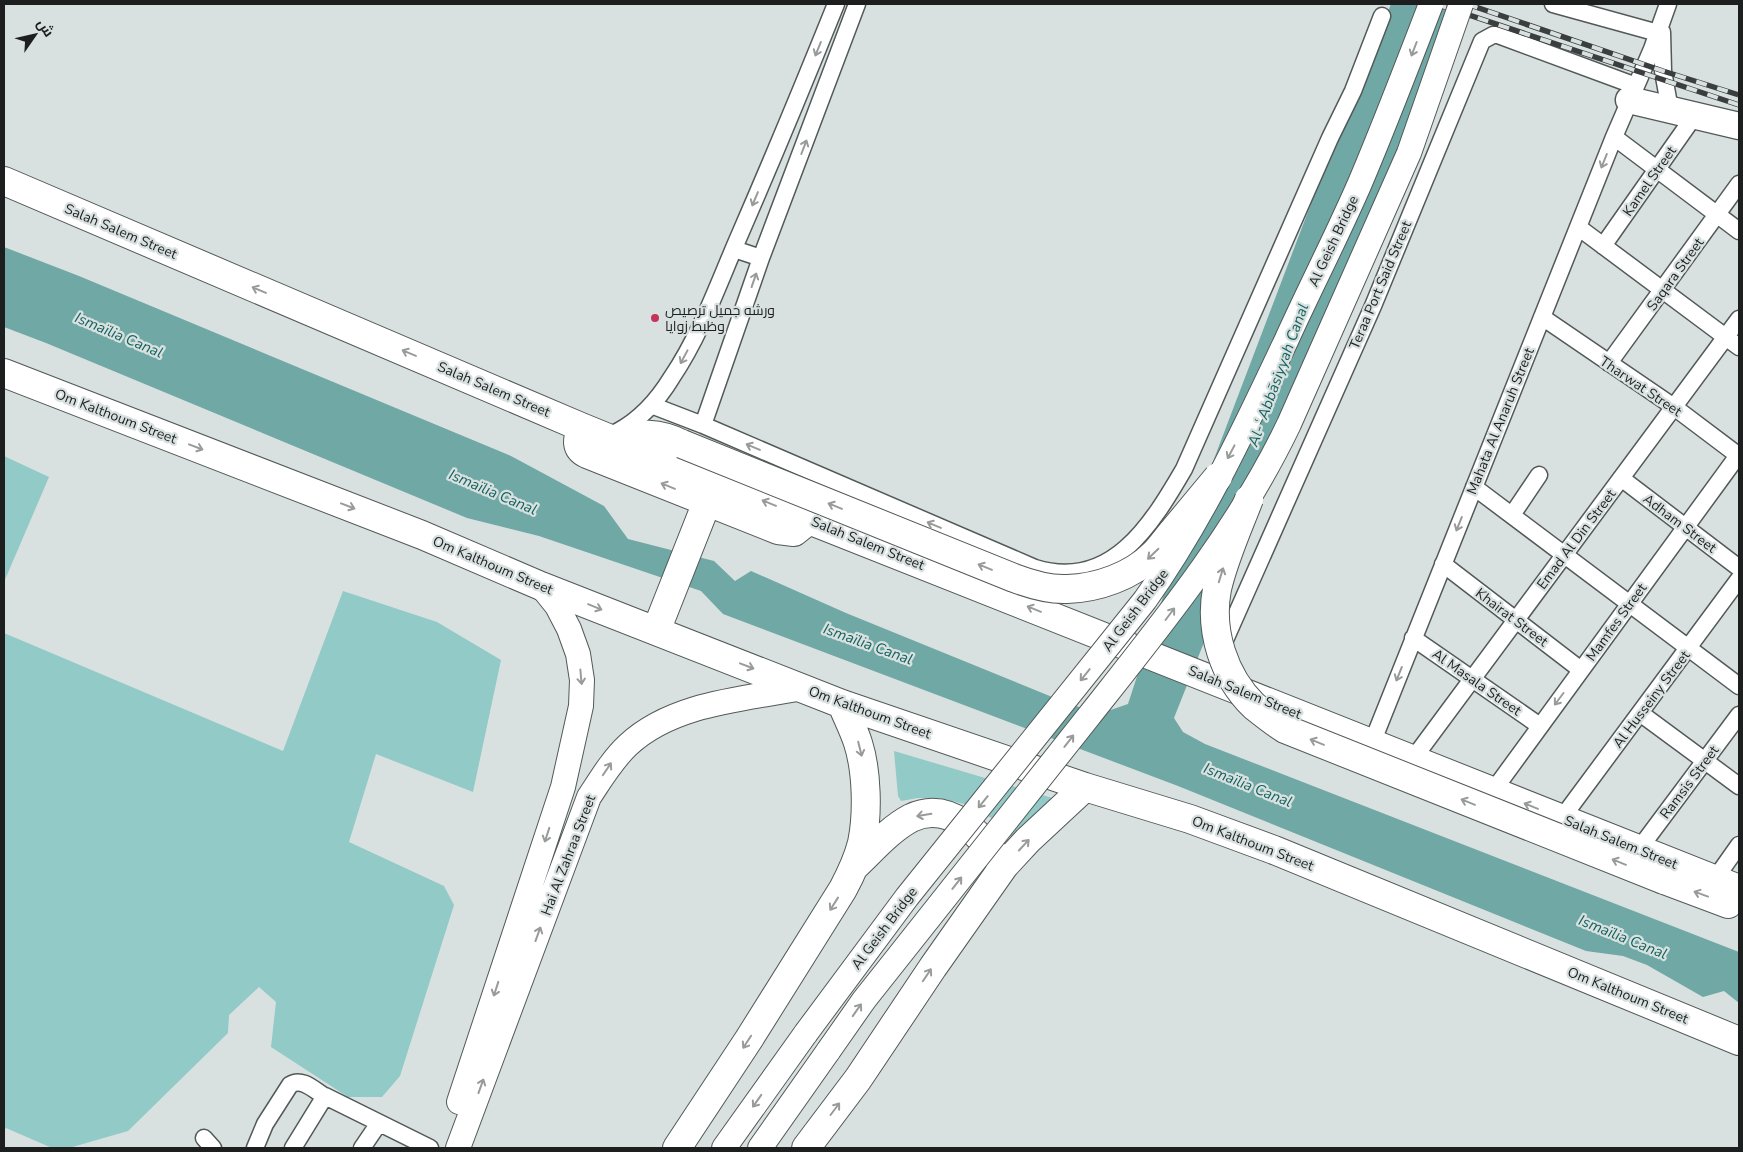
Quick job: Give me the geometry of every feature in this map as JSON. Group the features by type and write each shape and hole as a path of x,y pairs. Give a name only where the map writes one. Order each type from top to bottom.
{"highway":[{"name":"Salah Salem Street","path":"4,181 581,427 809,520 1727,884"},
{"name":"Om Kalthoum Street","path":"4,373 422,535 541,586 842,704 1085,787 1190,819 1274,850 1739,1041"},
{"path":"581,427 578,444 582,452 703,511 783,532 794,532 809,520"},
{"path":"610,438 648,434 671,438 1014,578 1039,586 1065,589 1106,582 1122,576 1137,567 1154,554 1218,477"},
{"path":"1249,498 1222,573 1215,608 1215,626 1218,644 1224,661 1232,677 1254,705 1285,729 1664,880 1727,904 1739,906"},
{"path":"656,631 703,511"},
{"path":"677,1148 749,1039 838,898 854,866 862,844 865,822 864,782 858,742 842,704"},
{"path":"806,1148 858,1079 1004,866 1028,840 1085,787"},
{"path":"854,866 903,823 913,817 928,814 944,814 962,822 988,845 1004,866"}],"main road":[{"name":"Al Geish Bridge","path":"724,1148 907,897 1145,600 1189,534 1252,412 1359,186 1390,112 1431,4"},
{"name":"Al Geish Bridge","path":"760,1148 864,1000 1171,613 1249,498 1272,459 1289,424 1392,194 1421,120 1461,4"},
{"path":"1632,93 1682,113 1739,126"},
{"name":"Hai Al Zahraa Street","path":"444,1148 563,787 581,706 582,680 578,654 569,629 557,606 541,586"},
{"name":"Hai Al Zahraa Street","path":"458,1148 589,797 612,761 627,745 644,732 663,720 683,712 803,688"},
{"path":"563,787 589,797"}],"street":[{"path":"610,438 628,427 651,405 674,375 734,249 837,4 856,7 761,258 703,425"},
{"path":"1553,4 1658,33"},
{"path":"1666,9 1662,33 1665,90 1682,113"},
{"name":"Mahata Al Anaruh Street","path":"1372,743 1666,9"},
{"path":"651,405 703,425 1035,568 1061,574 1089,570 1112,559 1129,548 1144,531 1161,508 1184,469 1352,91 1382,16"},
{"name":"Teraa Port Said Street","path":"1209,678 1373,306 1482,41 1489,36 1498,35 1632,93"},
{"name":"Kamel Street","path":"1603,246 1658,169 1682,113"},
{"path":"1614,137 1739,231"},
{"name":"Saqara Street","path":"1609,363 1739,184"},
{"path":"1578,227 1733,342"},
{"path":"734,249 761,258"},
{"name":"Tharwat Street","path":"1542,317 1674,407 1739,455"},
{"name":"Emad Al Din Street","path":"1413,759 1674,407 1733,342 1739,320"},
{"name":"Mamfes Street","path":"1493,791 1739,455"},
{"path":"1512,515 1539,475"},
{"name":"Adham Street","path":"1621,478 1739,568"},
{"path":"1474,487 1739,686"},
{"name":"Khairat Street","path":"1443,564 1581,670"},
{"path":"1061,574 1059,590 1063,605 1072,619 1085,629"},
{"name":"Al Husseiny Street","path":"1562,818 1739,579"},
{"name":"Al Masala Street","path":"1414,638 1540,726"},
{"path":"1640,713 1739,786"},
{"name":"Ramsis Street","path":"1639,849 1739,715"},
{"path":"1727,884 1739,845"},
{"path":"255,1148 265,1124 290,1085 300,1082 324,1096 430,1148"},
{"path":"293,1148 324,1096"},
{"path":"362,1148 379,1123"}],"shaded area":[{"path":"4,456 49,477 4,582"},
{"path":"343,591 437,622 501,660 473,792 376,754 349,842 444,886 454,905 400,1076 382,1097 348,1097 271,1047 276,1002 259,987 229,1015 228,1033 128,1131 69,1148 52,1148 6,1128 4,1130 4,633 283,751"},
{"path":"894,751 1056,799 1014,837 993,819 968,805 940,798 918,798 901,801 898,796"}],"water":[{"path":"1391,4 1450,4 1421,95 1174,718 1183,732 1205,744 1739,952 1739,1003 1724,991 1703,997 1647,965 1623,956 1586,951 1178,786 723,614 701,591 539,536 467,518 4,327 4,247 79,276 511,456 604,506 628,539 714,561 735,581 751,571 846,613 1062,701 1099,714 1128,704 1171,572 1325,167"}],"railway":[{"path":"1436,4 1739,105"},
{"path":"1467,4 1739,95"}],"place":[{"name":"ورشه جميل ترصيص وظبط زوايا","path":"655,318"}],"water label":[{"name":"Ismaïlia Canal","path":"119,335"},
{"name":"Al-ʿAbbāsiyyah Canal","path":"1278,375"},
{"name":"Ismaïlia Canal","path":"493,492"},
{"name":"Ismaïlia Canal","path":"868,644"},
{"name":"Ismaïlia Canal","path":"1248,785"},
{"name":"Ismaïlia Canal","path":"1623,937"}]}
